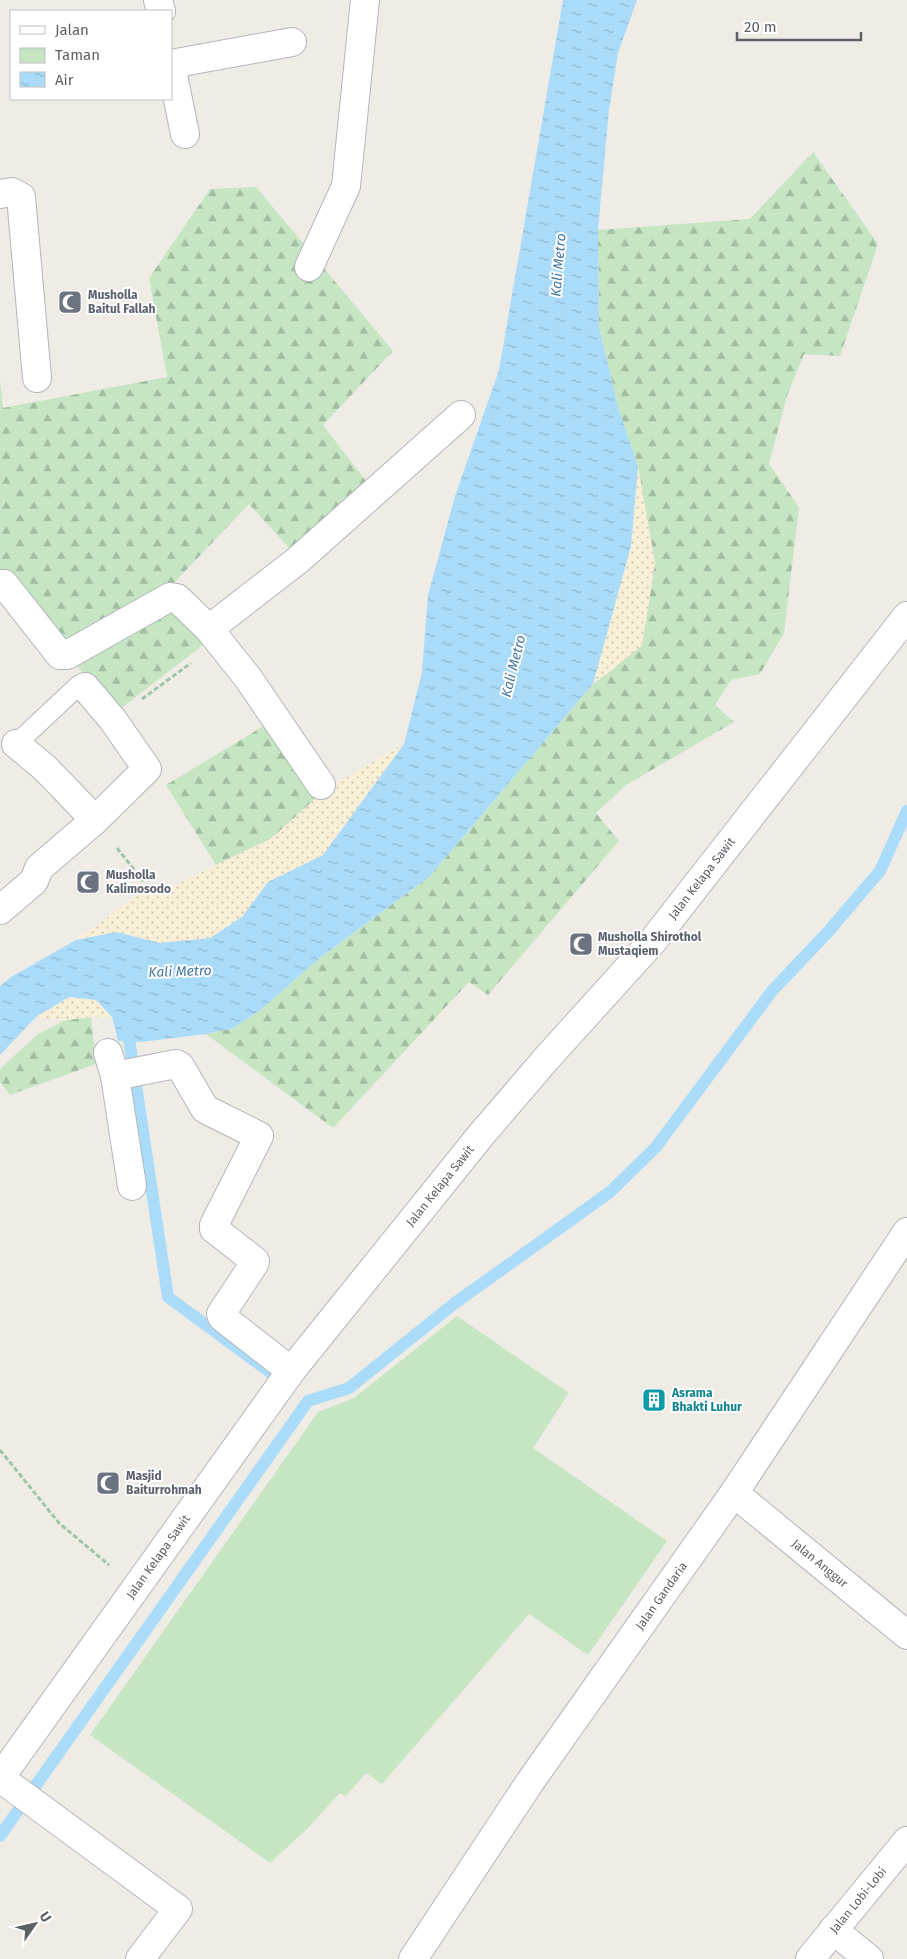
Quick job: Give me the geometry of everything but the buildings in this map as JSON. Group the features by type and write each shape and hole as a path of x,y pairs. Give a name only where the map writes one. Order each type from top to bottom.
{"street":[{"path":"310,267 346,186 365,0"},
{"path":"172,64 292,42"},
{"path":"172,69 185,134"},
{"path":"0,194 12,192 20,197 37,378"},
{"path":"214,635 460,415"},
{"path":"0,584 4,584 60,655 67,654 170,597 177,598 214,635 248,678 321,785"},
{"name":"Jalan Kelapa Sawit","path":"4,1781 136,1588 291,1371 480,1135 652,942 907,616"},
{"path":"0,910 34,881 39,868 95,820 147,769 113,720 85,687"},
{"path":"7,741 45,768 95,820"},
{"path":"132,1186 112,1064 157,1069 176,1064 180,1066 205,1108 259,1136 214,1225 214,1228 255,1261 221,1314 222,1318 291,1371"},
{"name":"Jalan Gandaria","path":"413,1959 530,1782 734,1493 904,1243"},
{"name":"Jalan Anggur","path":"734,1493 907,1635"},
{"path":"4,1781 178,1909 140,1959"},
{"name":"Jalan Lobi-Lobi","path":"810,1959 907,1841"},
{"path":"832,1930 869,1959"}],"lane":[{"path":"7,741 79,685 85,687"}],"path":[{"path":"113,720 214,635"},
{"path":"95,820 144,882"},
{"path":"0,1450 59,1523 136,1588"}],"green space":[{"path":"813,152 878,244 840,356 804,354 787,396 769,464 799,507 784,633 760,674 731,680 715,705 734,722 626,785 596,813 619,841 488,995 469,982 333,1128 206,1034 233,1028 258,1012 321,957 429,877 593,684 616,667 655,563 638,467 618,407 599,327 598,230 750,219"},
{"path":"256,187 393,351 323,425 366,481 291,550 249,504 171,586 70,644 0,575 0,380 3,408 167,377 149,278 210,189"},
{"path":"170,608 208,641 119,710 72,661"},
{"path":"267,724 315,799 272,838 216,865 166,785"},
{"path":"91,1017 96,1064 10,1095 0,1082 0,1069 38,1034 66,1020"},
{"path":"457,1316 569,1393 533,1448 667,1541 588,1655 529,1614 382,1784 366,1773 346,1796 340,1793 306,1830 270,1863 90,1735 318,1412 354,1398"}],"sand":[{"path":"638,467 655,563 642,646 593,684 631,546"},
{"path":"404,744 323,855 268,882 242,917 210,938 160,943 116,932 76,940 141,892 177,884 272,838 326,789"},
{"path":"69,997 96,1000 112,1017 66,1020 36,1017"}],"water":[{"name":"Kali Metro","path":"563,0 637,0 618,53 609,110 598,230 599,327 618,407 638,467 631,546 593,684 429,877 321,957 258,1012 233,1028 206,1034 141,1042 118,1041 112,1017 96,1000 69,997 36,1017 0,1055 0,986 11,977 76,940 116,932 160,943 210,938 242,917 268,882 323,855 404,744 422,672 428,595 455,496 499,370"}],"waterway":[{"path":"0,1836 308,1401 349,1388 455,1303 610,1192 656,1147 772,991 827,933 880,871 907,811"},
{"path":"127,1026 168,1297 274,1375"}],"place":[{"name":"Musholla Baitul Fallah","path":"70,302"},
{"name":"Musholla Kalimosodo","path":"88,882"},
{"name":"Musholla Shirothol Mustaqiem","path":"581,944"},
{"name":"Asrama Bhakti Luhur","path":"654,1400"},
{"name":"Masjid Baiturrohmah","path":"108,1483"}]}
